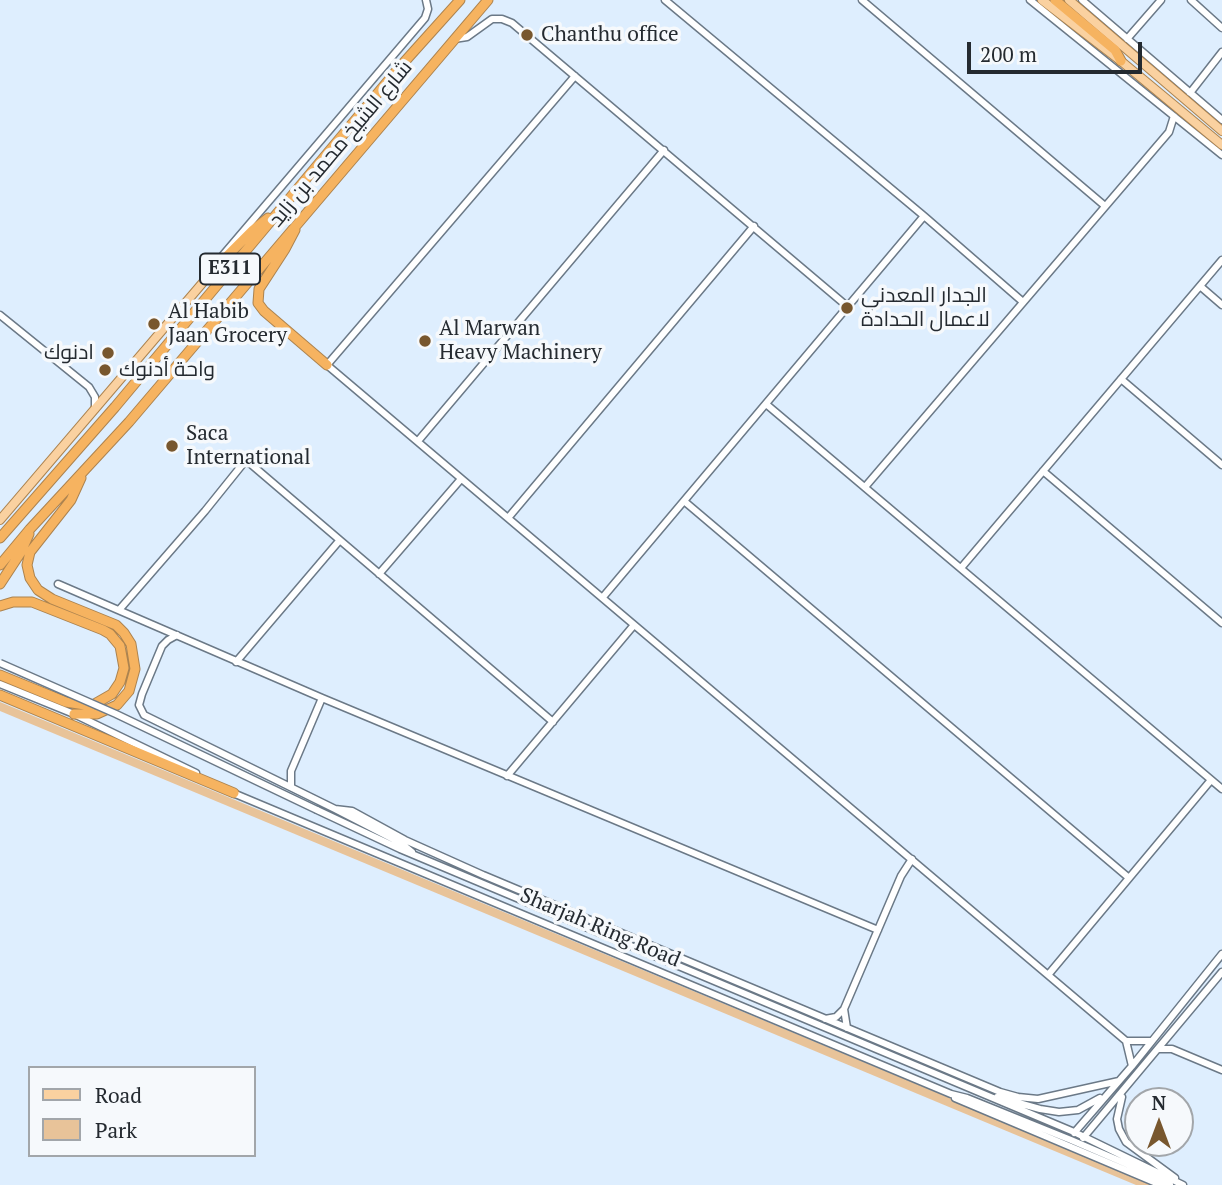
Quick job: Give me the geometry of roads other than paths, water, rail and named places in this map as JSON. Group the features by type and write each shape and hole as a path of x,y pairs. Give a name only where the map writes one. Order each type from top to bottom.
{"highway":[{"name":"شارع الشيخ محمد بن زايد","path":"0,538 115,407 398,69 460,0"},
{"name":"شارع الشيخ محمد بن زايد","path":"0,565 129,422 488,0"},
{"path":"1054,5 1115,50 1121,61"},
{"path":"217,266 253,230 278,212"},
{"path":"296,224 290,242 258,289 258,303 327,365"},
{"path":"74,714 97,714 117,705 129,691 135,669 131,644 116,625 52,599 38,590 30,578 27,565 30,552 71,500 83,473"},
{"path":"0,584 22,552 30,529"},
{"path":"0,607 13,601 32,603 103,630 120,646 124,668 120,682 112,694 91,706 66,702 0,675"},
{"path":"0,695 234,793"}],"main road":[{"path":"1042,0 1054,5"},
{"path":"1069,0 1222,131"},
{"path":"1121,61 1222,145"},
{"path":"0,520 217,266"},
{"path":"0,514 10,508"}],"street":[{"path":"217,266 228,248 425,18 428,9 426,0"},
{"path":"665,0 1023,302"},
{"path":"862,0 1105,206"},
{"path":"1030,0 1222,155"},
{"path":"1082,0 1222,120"},
{"path":"1127,39 1161,0"},
{"path":"1191,0 1222,27"},
{"path":"453,39 467,37 492,19 512,23 848,307"},
{"path":"1190,93 1222,52"},
{"path":"575,76 327,365 1126,1041 1132,1066"},
{"path":"865,487 1169,132 1174,116"},
{"path":"1169,132 1187,127"},
{"path":"418,441 664,150"},
{"path":"603,597 924,216"},
{"path":"508,518 754,226"},
{"path":"961,568 1222,260"},
{"path":"1200,286 1222,305"},
{"path":"0,315 89,387 95,397 96,409"},
{"path":"1121,379 1222,464"},
{"path":"766,404 1222,789"},
{"path":"119,610 246,460 553,722"},
{"path":"1042,471 1222,623"},
{"path":"379,575 461,479"},
{"path":"684,501 1129,878"},
{"path":"236,662 339,541"},
{"path":"58,584 236,662 878,930"},
{"path":"508,776 634,625"},
{"path":"177,635 162,646 140,699 141,711 149,718 404,845 413,853"},
{"path":"0,663 116,714 413,853 1074,1132 1177,1184"},
{"name":"Sharjah Ring Road","path":"0,684 74,714 234,793 951,1094"},
{"path":"291,787 291,771 322,698"},
{"path":"276,780 291,771"},
{"path":"1048,975 1211,780"},
{"path":"335,809 352,811 405,840 472,870 958,1076 1018,1097 1048,1097 1119,1080"},
{"path":"825,1019 836,1017 844,1009 901,876 912,859"},
{"path":"1074,1141 1074,1132 1132,1066 1222,954"},
{"path":"1126,1087 1222,972"},
{"path":"844,1009 847,1028"},
{"path":"1172,1032 1175,1046 1186,1055"},
{"path":"1126,1041 1150,1041"},
{"path":"1159,1049 1169,1048 1222,1070"},
{"path":"955,1084 1016,1103 1059,1112 1077,1110 1089,1105 1112,1088"},
{"path":"1074,1141 1085,1137 1124,1089"},
{"path":"1124,1093 1118,1110 1119,1129 1124,1138"},
{"path":"951,1094 967,1098 1177,1184"},
{"path":"951,1094 966,1103 1161,1185"},
{"path":"1146,1157 1167,1170 1177,1184"}],"place":[{"name":"Chanthu office","path":"527,35"},
{"name":"الجدار المعدني لاعمال الحدادة","path":"847,308"},
{"name":"Al Habib Jaan Grocery","path":"154,324"},
{"name":"Al Marwan Heavy Machinery","path":"425,341"},
{"name":"ادنوك","path":"108,353"},
{"name":"واحة أدنوك","path":"105,370"},
{"name":"Saca International","path":"172,446"}]}
